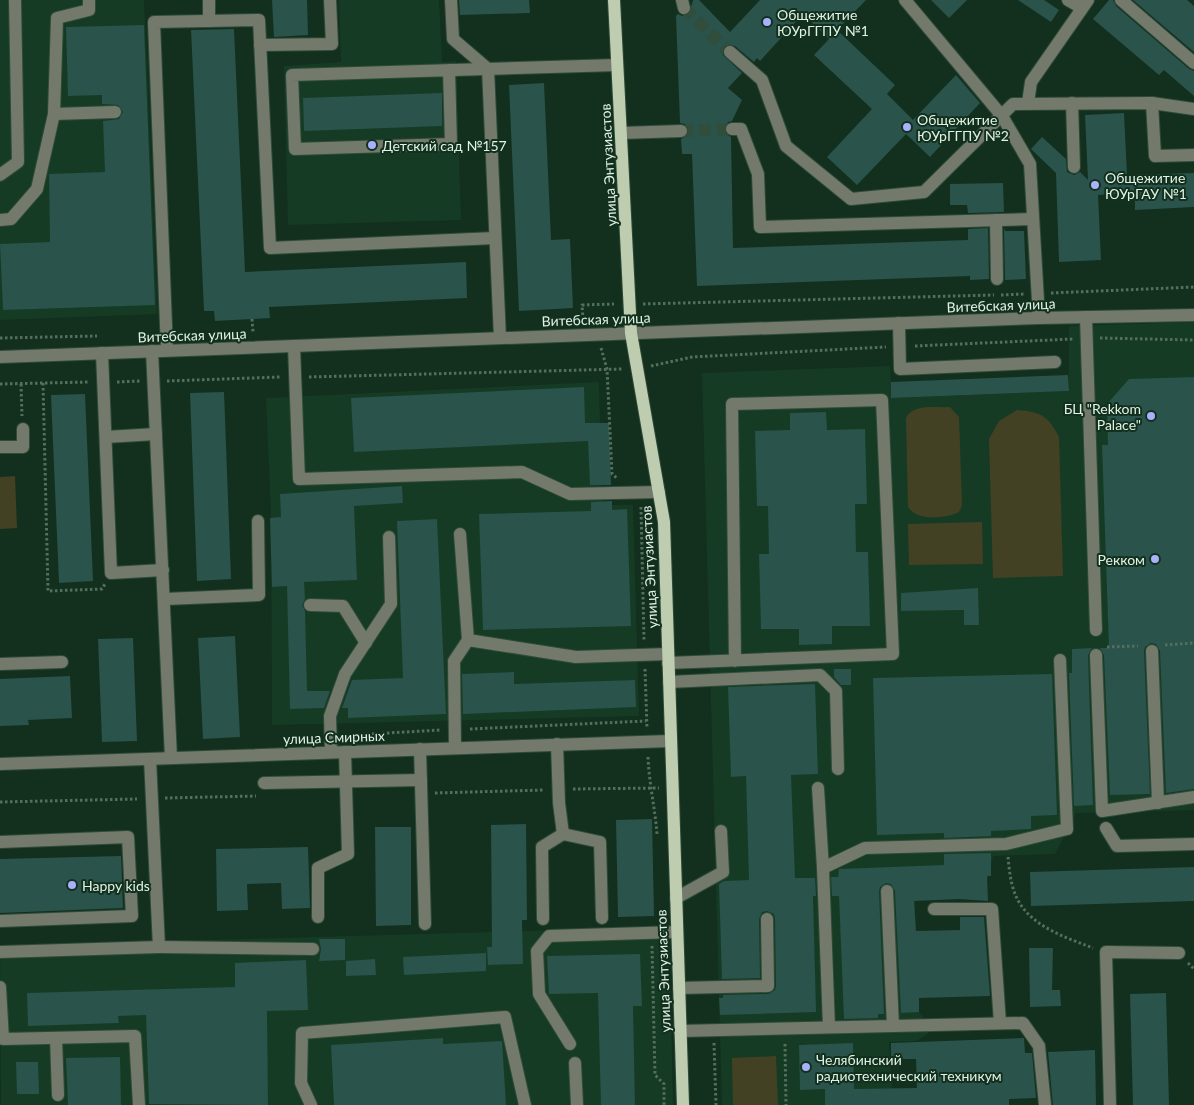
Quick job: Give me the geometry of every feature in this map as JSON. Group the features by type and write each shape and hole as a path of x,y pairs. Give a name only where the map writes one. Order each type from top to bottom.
{"main road":[{"name":"улица Энтузиастов","path":"614,0 631,333 664,522 670,741 684,1105"}],"street":[{"path":"0,175 18,162 16,0"},
{"path":"0,220 11,219 37,189 54,114 58,18 89,10 89,0"},
{"path":"209,0 209,21"},
{"path":"260,45 332,44 330,0"},
{"path":"451,0 453,39 488,69 500,338"},
{"path":"905,0 1002,116 1030,164 1038,318"},
{"path":"1028,103 1031,82 1085,4 1068,0"},
{"path":"1121,0 1194,63"},
{"path":"167,350 154,22 259,20 270,248 495,238"},
{"path":"730,52 762,80 786,146 851,199 924,192 1013,104 1152,103 1194,109"},
{"path":"449,70 451,144 295,149 292,75 449,70 618,65"},
{"path":"1072,103 1074,167"},
{"path":"1152,103 1155,156 1194,155"},
{"path":"54,114 115,112"},
{"path":"732,129 741,128 758,174 760,227 1033,219"},
{"path":"621,134 681,131"},
{"path":"996,220 997,280"},
{"name":"Витебская улица","path":"0,357 899,323 1194,314"},
{"path":"1086,317 1096,630"},
{"path":"899,323 900,369 1055,362"},
{"path":"294,346 299,479 522,472 570,494 659,492"},
{"path":"152,351 171,758"},
{"path":"102,353 111,573 163,570"},
{"path":"468,640 576,657 645,655 668,659 735,661 893,654 882,400 732,404 735,661"},
{"path":"0,447 23,447 23,430"},
{"path":"106,437 156,434"},
{"path":"164,600 258,595 258,521"},
{"path":"455,748 454,661 468,640 460,534"},
{"path":"331,752 330,716 345,674 391,604 389,537"},
{"path":"310,605 343,606 366,643"},
{"path":"1152,650 1158,803"},
{"path":"1096,654 1102,811 1194,797"},
{"path":"823,868 865,848 1006,844 1066,829 1060,660"},
{"path":"0,664 62,662"},
{"path":"668,682 820,675 836,691 838,768"},
{"name":"улица Смирных","path":"0,764 670,741"},
{"path":"557,744 559,803 563,834"},
{"path":"420,749 425,924"},
{"path":"318,917 318,868 348,854 345,752"},
{"path":"150,759 158,946"},
{"path":"264,783 421,780"},
{"path":"818,788 829,1027"},
{"path":"1106,828 1117,846 1194,844"},
{"path":"676,898 723,872 721,831"},
{"path":"543,920 542,847 563,834 600,842 602,918"},
{"path":"0,842 128,837 132,916 0,920"},
{"path":"887,891 893,1026"},
{"path":"934,909 992,909 1000,1023"},
{"path":"679,988 768,986 767,920"},
{"path":"570,1044 539,994 537,950 549,936 677,932"},
{"path":"0,952 158,946 313,949"},
{"path":"1110,1105 1106,952 1179,953"},
{"path":"0,987 3,1039 135,1036 139,1105"},
{"path":"311,1105 302,1083 302,1033 505,1017 525,1105"},
{"path":"680,1031 1023,1023 1039,1046 1045,1105"},
{"path":"56,1038 58,1095"},
{"path":"575,1063 577,1105"}],"path":[{"path":"590,305 1037,294 1194,287"},
{"path":"252,319 252,332"},
{"path":"597,334 607,369 612,474 641,500 649,788 656,815 658,842"},
{"path":"0,384 638,369 692,357 1087,338 1194,340"},
{"path":"43,383 48,591 102,589 111,573"},
{"path":"21,384 23,430"},
{"path":"1006,844 1013,888 1022,907 1047,930 1106,952"},
{"path":"657,932 652,946 656,1075 664,1084 664,1105"},
{"path":"784,1028 786,1105"},
{"path":"714,1030 716,1105"}],"shaded area":[{"path":"0,0 144,0 157,314 0,320"},
{"name":"Детский сад №157","path":"339,0 439,0 442,62 456,61 461,220 288,225 284,66 341,62"},
{"path":"1194,322 1194,810 1076,813 1055,854 993,856 987,882 914,885 919,1012 929,1025 928,1034 916,1041 889,1042 893,1105 722,1105 702,373 890,366 892,398 1069,391 1069,326"},
{"path":"599,382 602,505 633,505 639,716 272,725 271,512 266,398"},
{"path":"950,407 959,417 962,505 959,512 953,514 939,517 924,517 912,512 908,507 906,418 909,413 919,408"},
{"path":"1017,410 1033,412 1043,416 1051,424 1059,437 1063,576 993,578 989,439 999,421"},
{"path":"15,476 17,528 0,529 0,477"},
{"path":"982,522 983,564 909,565 908,524"},
{"path":"669,927 673,1105 1,1105 0,946"},
{"path":"776,1056 778,1105 733,1105 732,1058"}],"building":[{"path":"272,0 307,0 308,35 274,37"},
{"path":"459,0 529,0 530,13 460,15"},
{"path":"693,0 699,0 730,32 760,0 866,0 837,30 895,85 887,94 913,120 956,75 980,103 930,157 906,134 857,185 827,157 872,109 814,55 829,39 803,14 760,61 757,58 754,62 735,46 727,45 722,50 723,55 742,73 728,88 742,100 732,121 728,122 724,129 725,133 731,137 733,248 968,240 968,229 988,228 989,279 970,280 970,276 697,286 692,154 682,154 681,139 688,135 689,130 685,124 680,123 676,16 678,14 682,16 689,14"},
{"path":"931,0 967,0 949,18"},
{"path":"1018,0 1044,0 1059,10 1051,22"},
{"path":"1109,0 1113,0 1116,6 1189,69 1194,71 1194,96 1164,70 1159,75 1093,19"},
{"path":"1133,0 1187,0 1194,6 1194,52"},
{"path":"144,25 155,305 3,310 0,244 50,242 49,174 105,172 103,121 119,119 123,112 118,105 102,104 102,95 68,96 66,27"},
{"path":"234,29 245,272 466,262 467,298 269,307 270,318 215,321 214,311 204,311 191,30"},
{"path":"544,83 551,240 570,239 573,308 519,311 509,85"},
{"path":"442,93 442,126 304,131 303,98"},
{"name":"Общежитие ЮУрГАУ №1","path":"1124,113 1127,175 1194,173 1194,207 1135,210 1135,193 1098,195 1101,260 1059,262 1056,173 1031,149 1042,137 1066,159 1067,172 1074,175 1080,172 1088,180 1085,115"},
{"path":"1003,183 1004,212 968,213 967,205 950,205 950,184"},
{"path":"1004,228 1005,231 1024,231 1026,279 1005,280"},
{"path":"1068,375 1069,391 891,398 891,382"},
{"path":"1194,377 1194,789 1166,793 1160,651 1156,644 1151,643 1145,647 1144,651 1150,794 1110,795 1104,655 1100,648 1109,648 1102,445 1108,445 1107,404 1129,379"},
{"path":"584,387 585,423 609,423 611,485 590,485 588,441 354,452 351,398"},
{"path":"224,392 231,579 197,581 190,393"},
{"path":"85,394 93,581 59,583 51,395"},
{"path":"826,412 827,430 865,429 867,504 855,504 856,552 868,552 870,626 832,626 832,644 799,645 799,629 761,629 759,554 769,554 768,506 757,506 755,431 790,430 790,413"},
{"path":"402,486 403,503 354,506 357,580 304,582 305,599 302,605 305,611 307,691 330,691 324,708 290,709 287,586 272,587 270,518 281,517 280,494"},
{"path":"612,501 612,510 627,509 631,626 483,630 479,514 591,511 591,502"},
{"path":"437,519 446,714 348,718 348,708 342,708 352,680 403,678 397,521"},
{"path":"978,588 979,625 964,625 964,610 901,611 901,593"},
{"path":"235,636 240,737 203,739 198,638"},
{"path":"133,638 137,741 102,742 98,639"},
{"path":"1092,648 1088,655 1093,805 1074,806 1069,673 1072,673 1072,649"},
{"path":"834,669 851,669 851,685 841,685 834,677"},
{"path":"514,672 514,684 635,680 636,707 463,714 462,674"},
{"path":"1052,674 1057,815 1031,816 1031,829 991,831 991,836 944,838 944,833 877,835 873,678"},
{"path":"70,676 72,718 28,720 29,725 0,726 0,679"},
{"path":"815,684 818,774 791,775 795,878 815,878 816,896 813,896 816,1012 720,1015 719,998 723,998 723,995 769,994 775,990 776,986 775,919 774,914 767,911 762,912 759,919 760,978 722,979 719,884 724,881 749,880 746,776 731,777 728,687"},
{"path":"652,819 654,916 618,917 616,820"},
{"path":"526,824 527,920 522,920 523,964 488,965 487,947 492,947 491,825"},
{"path":"375,827 411,827 411,925 376,926"},
{"path":"308,847 310,908 282,909 281,883 247,884 248,910 217,911 216,849"},
{"path":"991,853 991,876 987,876 988,901 959,899 914,901 916,931 960,930 960,917 984,917 990,996 919,998 919,1012 901,1013 895,891 891,884 886,883 880,887 879,891 884,1014 878,1014 878,1018 844,1019 839,896 832,896 831,877 838,877 839,869 944,865 944,854"},
{"path":"121,856 123,908 0,913 0,859"},
{"path":"1194,867 1194,901 1031,906 1030,872"},
{"path":"319,939 345,939 345,960 319,961 321,949"},
{"path":"1029,948 1053,948 1052,990 1060,990 1061,1006 1030,1007"},
{"path":"486,953 486,971 404,975 403,957"},
{"path":"640,954 642,1006 633,1006 635,1105 601,1105 598,993 549,994 547,956"},
{"path":"375,959 376,975 346,976 346,961"},
{"path":"306,960 308,1010 267,1011 268,1105 149,1104 146,1015 118,1016 119,1023 28,1026 27,993 235,987 235,963"},
{"path":"1166,993 1169,1105 1133,1105 1130,994"},
{"path":"443,1038 443,1044 502,1041 506,1105 334,1105 331,1045"},
{"path":"1024,1038 1025,1053 1032,1053 1036,1098 1009,1099 1009,1105 825,1105 825,1089 800,1090 799,1045 853,1043 854,1089 917,1088 916,1059 891,1059 891,1043"},
{"path":"1095,1050 1096,1105 1053,1105 1048,1052"},
{"path":"120,1057 121,1105 68,1105 66,1058"},
{"path":"16,1062 38,1062 39,1094 17,1094"}],"tunnel":[{"path":"684,8 730,52"},
{"path":"681,131 732,129"}],"place":[{"name":"Общежитие ЮУрГГПУ №1","path":"767,22"},
{"name":"Общежитие ЮУрГГПУ №2","path":"907,127"},
{"name":"Детский сад №157","path":"372,145"},
{"name":"Общежитие ЮУрГАУ №1","path":"1095,185"},
{"name":"БЦ \"Rekkom Palace\"","path":"1151,416"},
{"name":"Рекком","path":"1155,559"},
{"name":"Happy kids","path":"72,885"},
{"name":"Челябинский радиотехнический техникум","path":"806,1067"}]}
